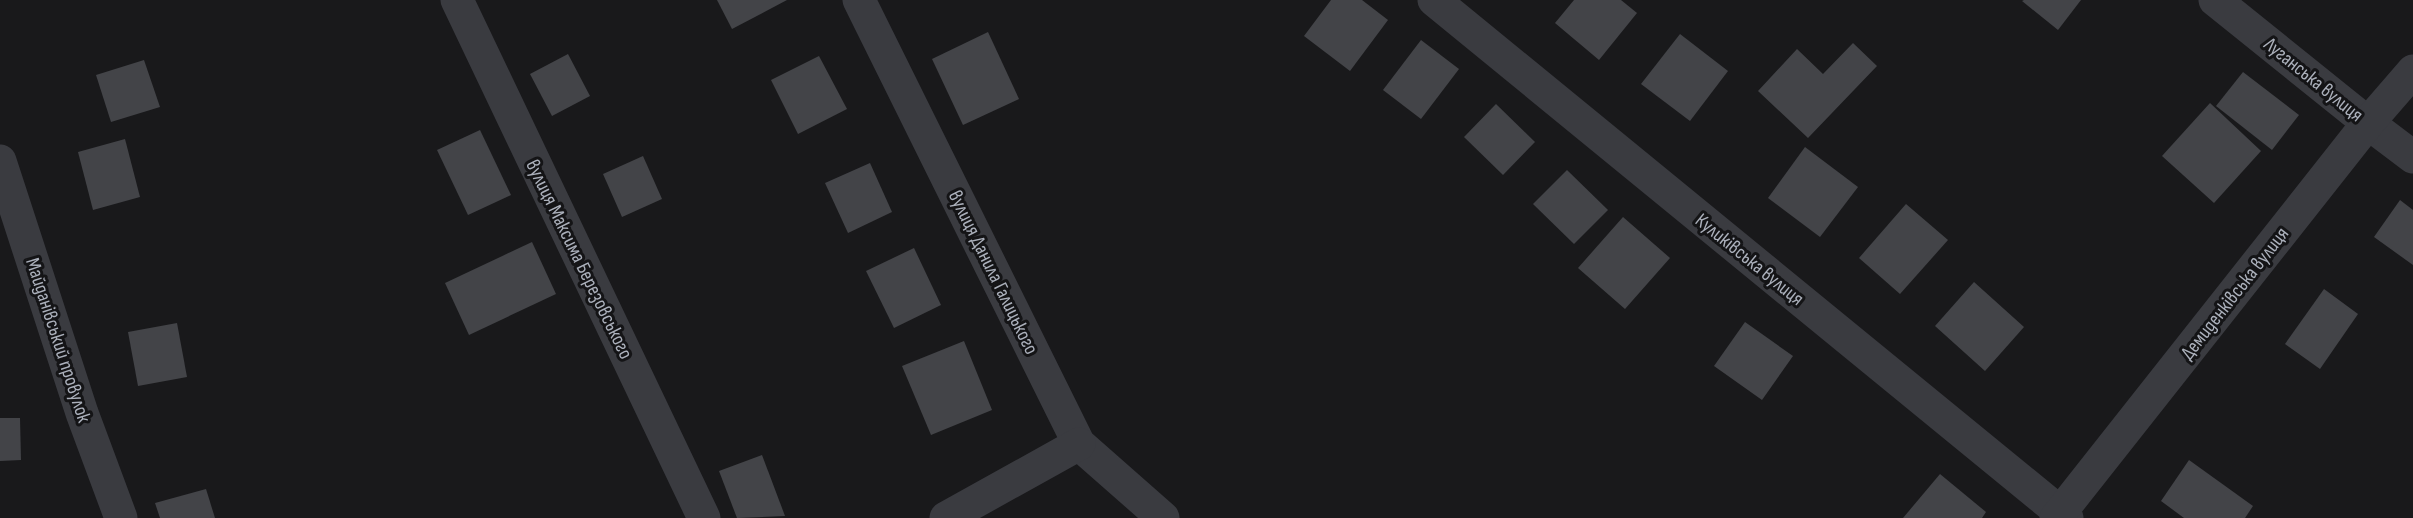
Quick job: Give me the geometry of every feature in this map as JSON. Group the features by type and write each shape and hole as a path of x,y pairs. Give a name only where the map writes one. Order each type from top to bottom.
{"street":[{"name":"вулиця Максима Березовського","path":"457,0 704,518"},
{"name":"вулиця Данила Галицького","path":"860,0 1079,444 1163,518"},
{"name":"Куликівська вулиця","path":"1434,0 2061,516"},
{"name":"Луганська вулиця","path":"2215,0 2413,157"},
{"name":"Демиденківська вулиця","path":"2061,516 2368,123 2413,71"},
{"name":"Майданівський провулок","path":"0,161 82,413 121,518"},
{"path":"946,518 1079,444"}],"building":[{"path":"717,0 787,0 732,29"},
{"path":"1331,0 1362,0 1388,20 1350,71 1304,36"},
{"path":"1574,0 1621,0 1637,13 1599,60 1555,23"},
{"path":"2081,0 2058,30 2022,1"},
{"path":"988,32 1019,99 963,125 932,59"},
{"path":"1680,34 1728,71 1690,121 1641,84"},
{"path":"1421,40 1459,69 1421,119 1383,90"},
{"path":"1853,43 1877,66 1808,138 1758,91 1797,49 1823,74"},
{"path":"568,54 590,96 552,116 530,74"},
{"path":"819,56 847,109 798,134 771,80"},
{"path":"144,60 160,107 111,122 96,75"},
{"path":"2243,72 2299,115 2272,150 2216,106"},
{"path":"2210,103 2261,151 2214,203 2162,156"},
{"path":"1496,104 1535,142 1503,175 1464,137"},
{"path":"480,130 511,195 468,215 437,150"},
{"path":"125,139 140,197 93,210 78,152"},
{"path":"1805,147 1858,187 1820,237 1768,198"},
{"path":"643,156 662,199 622,217 603,174"},
{"path":"870,163 892,212 848,233 825,183"},
{"path":"1567,170 1608,210 1574,244 1533,204"},
{"path":"2400,200 2413,210 2413,265 2374,237"},
{"path":"1906,204 1948,240 1900,294 1859,258"},
{"path":"1623,217 1670,258 1625,309 1578,268"},
{"path":"532,242 556,294 469,335 445,283"},
{"path":"914,248 941,305 894,328 866,271"},
{"path":"1974,282 2024,327 1985,371 1935,326"},
{"path":"2324,289 2358,314 2320,369 2285,344"},
{"path":"1745,322 1793,356 1762,400 1714,366"},
{"path":"177,323 187,377 138,386 128,332"},
{"path":"964,341 992,410 931,435 902,366"},
{"path":"0,418 20,418 21,460 0,461"},
{"path":"762,455 785,516 737,518 719,471"},
{"path":"2189,460 2253,506 2245,518 2184,518 2161,501"},
{"path":"1940,474 1986,512 1982,518 1903,518"},
{"path":"206,489 215,518 160,518 155,503"}]}
